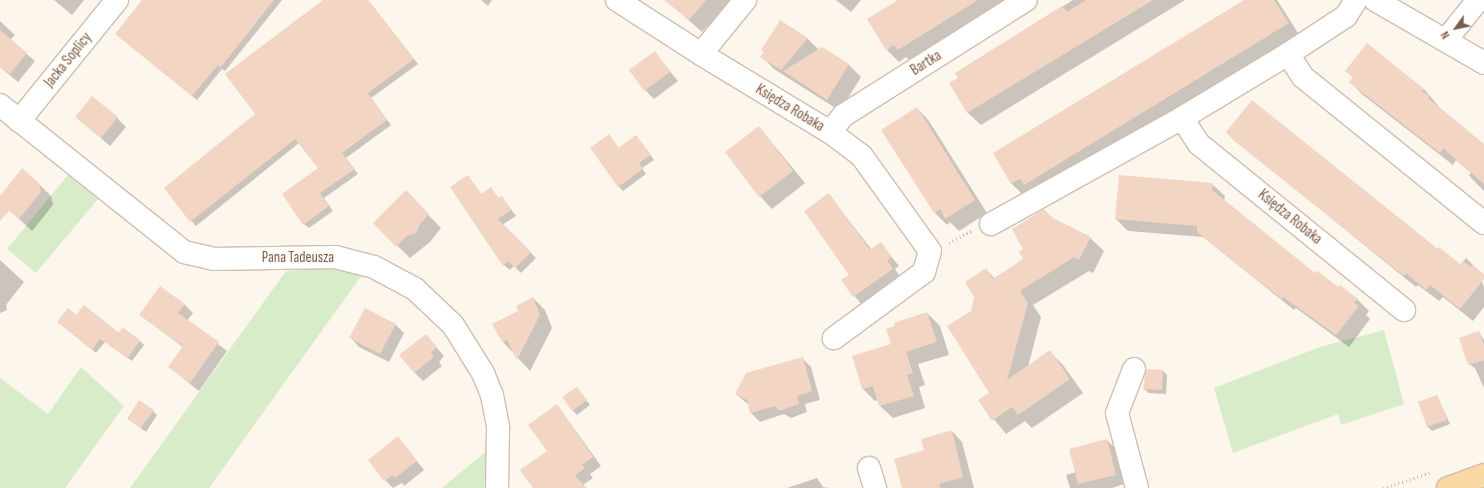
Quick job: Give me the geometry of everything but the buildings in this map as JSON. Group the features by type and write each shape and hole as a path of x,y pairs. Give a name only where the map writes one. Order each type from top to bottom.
{"main road":[{"path":"1448,488 1484,475"}],"street":[{"name":"Jacka Soplicy","path":"19,121 117,0"},
{"name":"Księdza Robaka","path":"617,0 701,54 830,132 861,155 930,251"},
{"path":"701,54 745,0"},
{"name":"Bartka","path":"830,132 844,115 1026,0"},
{"path":"991,224 1182,118 1288,54 1346,16 1356,0"},
{"path":"1376,0 1484,63"},
{"path":"1446,40 1478,0"},
{"path":"1288,54 1303,77 1484,223"},
{"name":"Pana Tadeusza","path":"0,106 184,252 214,259 335,257 374,267 415,289 453,325 483,374 492,395 498,427 497,488"},
{"name":"Księdza Robaka","path":"1182,118 1199,144 1404,310"},
{"path":"834,338 924,272 930,251"},
{"path":"1134,369 1117,413 1137,488"}],"path":[{"path":"930,251 953,242 984,223 991,224"}],"green space":[{"path":"68,175 98,199 36,273 7,249"},
{"path":"339,268 362,275 209,488 130,488 286,271"},
{"path":"1384,330 1404,404 1341,425 1338,414 1233,453 1214,388 1320,347"},
{"path":"81,367 124,406 65,488 0,488 0,378 48,414"},
{"path":"489,449 487,488 442,488"}]}
